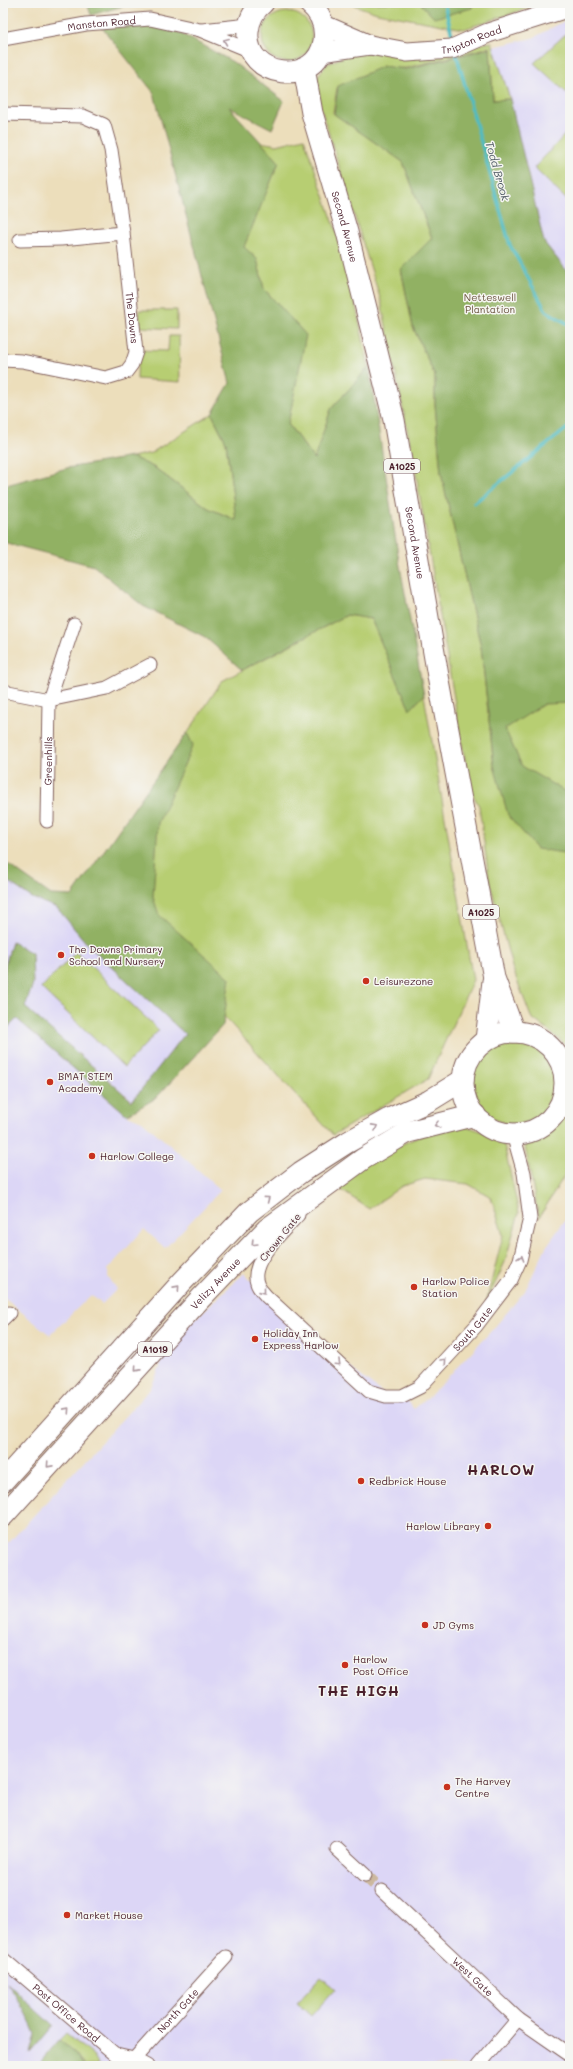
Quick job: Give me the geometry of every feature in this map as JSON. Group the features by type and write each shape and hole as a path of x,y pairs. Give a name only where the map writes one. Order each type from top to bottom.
{"main road":[{"path":"264,3 253,14 248,25 248,38 251,51 257,60 265,67 275,71 295,71 311,64 321,52 325,34 324,25 320,15 309,3"},
{"name":"Second Avenue","path":"295,71 312,113 346,232 394,420 438,676 494,978 514,1032"},
{"name":"Second Avenue","path":"486,1040 494,978"},
{"path":"514,1032 535,1036 545,1042 565,1061 564,1104 546,1123 525,1133 512,1134 492,1129 475,1115 466,1100 463,1080 465,1068 471,1055 486,1040 504,1033 514,1032"},
{"name":"A1019","path":"3,1481 182,1282 249,1212 301,1172 348,1142 389,1119 429,1101 463,1080"},
{"name":"Velizy Avenue","path":"3,1516 212,1286 267,1229 362,1160 408,1132 475,1115"}],"street":[{"name":"Tripton Road","path":"324,25 370,45 407,52 452,49 488,33 570,7"},
{"name":"Manston Road","path":"3,39 86,24 150,19 200,30 251,51"},
{"name":"Manston Road","path":"200,30 248,25"},
{"name":"Tripton Road","path":"321,52 370,45"},
{"name":"The Downs","path":"3,114 83,116 104,125 111,150 123,233 136,352 132,364 126,372 106,378 22,361 3,360"},
{"path":"20,240 61,239 123,233"},
{"name":"Greenhills","path":"47,821 49,700 74,624"},
{"path":"3,691 49,700 107,688 150,665"},
{"name":"South Gate","path":"310,1337 369,1391 386,1396 402,1396 420,1387 491,1308 511,1280 520,1260 530,1218 524,1173 512,1134"},
{"name":"Crown Gate","path":"310,1337 266,1296 257,1284 255,1275 259,1262 274,1241 318,1193"},
{"path":"337,1849 366,1875"},
{"name":"West Gate","path":"382,1891 518,2019 570,2055"},
{"name":"North Gate","path":"133,2063 226,1957"},
{"name":"Post Office Road","path":"3,1959 116,2055 133,2063 147,2066"},
{"path":"478,2066 518,2019"}],"shaded area":[{"path":"570,18 570,275 544,242 510,99 493,47 533,38"},
{"name":"The Downs Primary School and Nursery","path":"3,865 65,906 197,1027 133,1101 25,1007 3,1006"},
{"name":"Harlow College","path":"17,1019 127,1115 142,1121 221,1190 165,1248 144,1229 108,1269 108,1277 117,1289 102,1304 91,1295 50,1335 3,1297 3,1032"},
{"path":"570,1213 570,2066 3,2066 3,1549 150,1389 160,1368 161,1351 244,1273 306,1333 386,1396 402,1396 414,1409 431,1395 494,1328 525,1291 546,1247"}],"green space":[{"path":"87,3 134,3 91,15"},
{"path":"348,3 544,3 464,29 377,13"},
{"path":"420,3 472,3 472,8 434,18"},
{"path":"292,12 297,13 305,19 311,27 311,47 305,55 297,61 282,62 277,61 269,55 263,47 262,32 263,27 269,19 277,13"},
{"path":"146,22 180,33 233,62 284,101 272,129 229,107 279,162 244,247 257,259 264,289 306,335 288,424 314,459 331,409 369,367 399,561 424,695 410,710 371,619 347,615 242,670 205,637 143,606 94,566 3,542 3,486 67,468 132,457 155,468 208,508 236,520 226,442 212,414 230,383 154,93 100,25"},
{"path":"570,30 570,96 534,63"},
{"path":"492,42 510,99 493,100 490,47 406,68 384,69 337,88 333,113 403,162 432,238 401,269 413,327 435,376 435,404 441,473 481,647 494,766 526,772 494,734 524,699 570,690 570,1048 531,1017 512,967 489,879 479,806 472,793 462,745 415,468 381,301 319,102 317,77 327,64 352,53 452,49"},
{"name":"Netteswell Plantation","path":"490,48 493,100 510,99 544,242 570,275 570,703 544,704 505,729 522,766 569,794 570,838 564,853 537,849 508,815 494,766 481,647 441,473 435,404 435,376 413,327 401,269 432,238 403,162 334,114 338,86 383,66 406,69"},
{"path":"570,129 570,203 534,168"},
{"path":"304,138 345,256 369,367 331,409 315,460 288,424 305,335 264,289 257,259 243,247 279,162 260,142 277,145"},
{"path":"139,310 177,310 177,329 140,327"},
{"path":"169,336 179,336 180,382 137,379 138,350 168,351"},
{"path":"212,414 226,442 236,520 208,508 155,468 132,457 151,453"},
{"path":"347,615 371,619 410,709 424,695 473,980 428,1079 333,1135 94,875 222,681"},
{"path":"187,733 193,745 158,823 153,897 159,915 230,978 223,1025 156,1098 127,1115 17,1019 3,1032 5,965 12,942 32,953 33,984 25,1007 132,1101 185,1034 88,945 57,908 32,898 3,878 3,861 51,895 72,896"},
{"path":"76,952 159,1030 124,1067 41,988"},
{"path":"514,1042 530,1045 543,1054 552,1067 555,1083 552,1099 543,1112 530,1121 514,1124 498,1121 485,1112 476,1099 473,1083 476,1067 485,1054 498,1045"},
{"path":"570,1108 570,1166 539,1218 524,1142 548,1132"},
{"path":"463,1125 501,1138 505,1149 519,1213 505,1262 486,1303 503,1235 491,1197 468,1184 425,1179 402,1186 369,1209 341,1190 335,1182 396,1147 428,1133"},
{"path":"321,1977 335,1989 311,2016 297,2003"},
{"path":"7,1983 53,2026 30,2053 35,2034 25,2010"},
{"path":"66,2033 94,2057 99,2066 84,2066 75,2053 59,2040"},
{"path":"59,2040 75,2053 84,2066 37,2066"}],"waterway":[{"name":"Todd Brook","path":"444,3 454,43"},
{"name":"Todd Brook","path":"456,53 510,245 546,311 570,325"},
{"path":"474,503 570,426"}],"tunnel":[{"path":"365,1875 382,1891"}],"place":[{"name":"The Downs Primary School and Nursery","path":"61,955"},
{"name":"Leisurezone","path":"366,981"},
{"name":"BMAT STEM Academy","path":"50,1082"},
{"name":"Harlow College","path":"92,1156"},
{"name":"Harlow Police Station","path":"414,1287"},
{"name":"Holiday Inn Express Harlow","path":"255,1339"},
{"name":"Redbrick House","path":"361,1481"},
{"name":"Harlow Library","path":"488,1526"},
{"name":"JD Gyms","path":"425,1625"},
{"name":"Harlow Post Office","path":"345,1665"},
{"name":"The Harvey Centre","path":"447,1787"},
{"name":"Market House","path":"67,1915"}],"district":[{"name":"HARLOW","path":"501,1469"},
{"name":"THE HIGH","path":"359,1690"}]}
